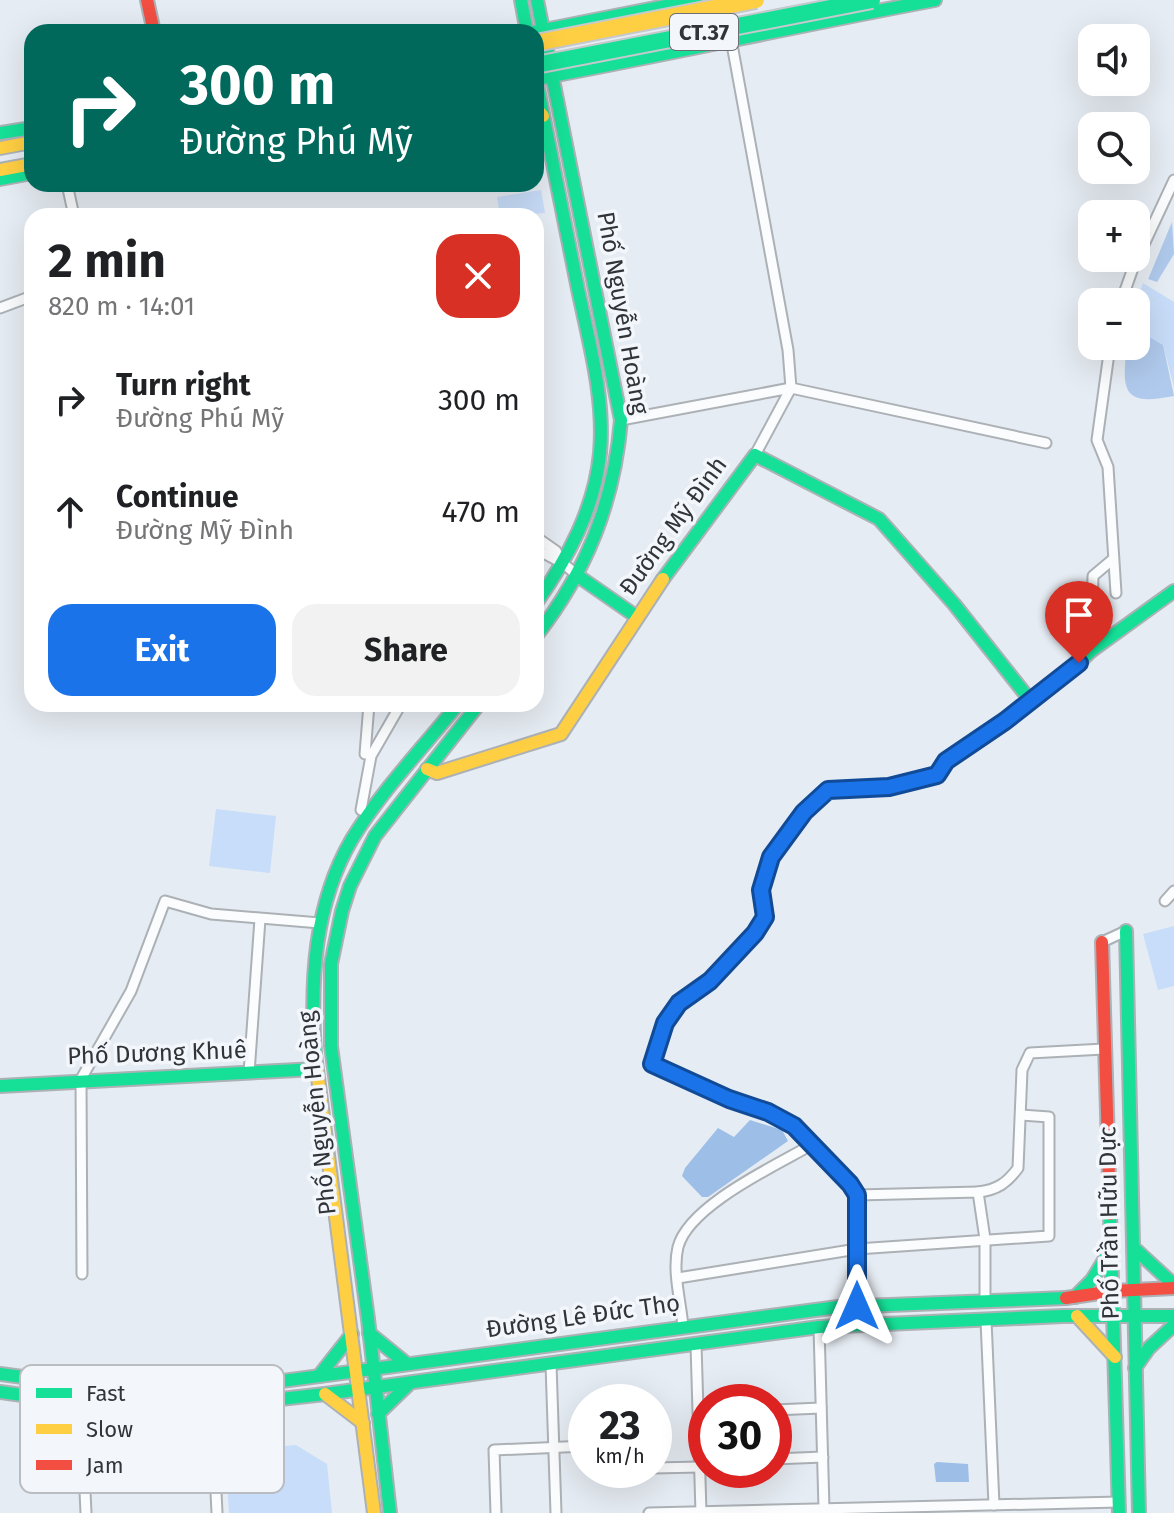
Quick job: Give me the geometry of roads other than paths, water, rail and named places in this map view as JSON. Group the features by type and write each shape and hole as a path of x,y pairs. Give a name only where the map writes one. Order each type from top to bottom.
{"main road":[{"path":"147,0 152,24"},
{"path":"521,0 532,24"},
{"path":"535,24 537,0"},
{"path":"544,28 696,0"},
{"name":"CT.37","path":"544,29 756,0"},
{"name":"CT.37","path":"544,63 872,0"},
{"path":"544,82 731,39 935,0"},
{"name":"Phố Nguyễn Hoàng","path":"544,82 621,420 611,489 596,539 570,591 544,625"},
{"path":"0,133 24,129"},
{"name":"Phố Nguyễn Hoàng","path":"544,135 588,337 601,433 591,496 564,564 544,592"},
{"path":"0,148 24,144"},
{"path":"0,170 24,166"},
{"path":"0,179 24,174"},
{"name":"Đường Mỹ Đình","path":"427,769 437,773 561,734 637,617 733,481 755,455 879,519 954,604 1030,700"},
{"path":"578,576 637,617"},
{"path":"1030,700 1174,591"},
{"name":"Phố Nguyễn Hoàng","path":"365,1370 369,1333 336,1155 316,1069 312,991 320,923 327,898 350,845 372,812 452,712"},
{"name":"Phố Nguyễn Hoàng","path":"365,1370 352,1334 336,1155 328,1016 334,932 350,884 375,836 473,712"},
{"name":"Phố Trần Hữu Dực","path":"1126,931 1139,1513"},
{"name":"Phố Trần Hữu Dực","path":"1102,942 1119,1508"},
{"name":"Phố Dương Khuê","path":"0,1086 81,1079 316,1069"},
{"path":"1134,1248 1174,1287"},
{"path":"1111,1249 1092,1280 1069,1307 1115,1357"},
{"name":"Đường Lê Đức Thọ","path":"284,1399 819,1327 986,1320 1069,1307 1113,1291 1174,1287"},
{"name":"Đường Lê Đức Thọ","path":"284,1381 857,1306 985,1302 1069,1307 1113,1317 1174,1316"},
{"path":"1116,1377 1136,1372 1149,1348 1174,1325"},
{"path":"369,1333 407,1364"},
{"path":"319,1376 352,1334"},
{"path":"365,1370 390,1513"},
{"name":"Đường Lê Đức Thọ","path":"0,1374 20,1377"},
{"path":"374,1513 371,1418 411,1382"},
{"name":"Đường Lê Đức Thọ","path":"0,1392 20,1395"},
{"path":"325,1394 371,1418"}],"street":[{"path":"731,39 788,350 791,388 755,455"},
{"path":"1126,288 1174,180"},
{"path":"0,308 24,299"},
{"path":"1108,360 1097,440 1108,467 1116,593"},
{"path":"621,420 791,388 1046,443"},
{"path":"544,543 556,551 564,564"},
{"path":"544,553 578,576"},
{"path":"1091,651 1093,576 1112,560"},
{"path":"857,1306 857,1195 850,1184 794,1126 768,1112 729,1099 652,1064 665,1023 679,1003 710,981 755,933 765,917 761,890 771,857 804,812 828,790 889,787 937,775 946,761 1030,700"},
{"path":"363,712 363,753 368,712"},
{"path":"361,810 371,756 396,712"},
{"path":"1165,901 1174,892"},
{"path":"82,1274 81,1079 131,991 165,901 211,914 320,923"},
{"path":"249,1073 260,919"},
{"path":"1102,942 1126,931"},
{"path":"857,1195 995,1190 1010,1179 1018,1168 1022,1070 1030,1053 1104,1049"},
{"path":"678,1278 857,1249 1049,1236 1049,1117 1021,1115"},
{"path":"683,1327 678,1247 692,1222 708,1206 813,1144"},
{"path":"978,1192 985,1239 985,1302"},
{"path":"986,1320 994,1505"},
{"path":"819,1327 824,1509"},
{"path":"696,1344 699,1384"},
{"path":"551,1364 556,1513"},
{"path":"792,1409 821,1408"},
{"path":"496,1513 494,1450 568,1446"},
{"path":"792,1458 823,1457"},
{"path":"701,1488 701,1512"},
{"path":"85,1493 86,1513"},
{"path":"216,1493 217,1513"},
{"path":"649,1513 947,1510 994,1505 1119,1508"}]}
